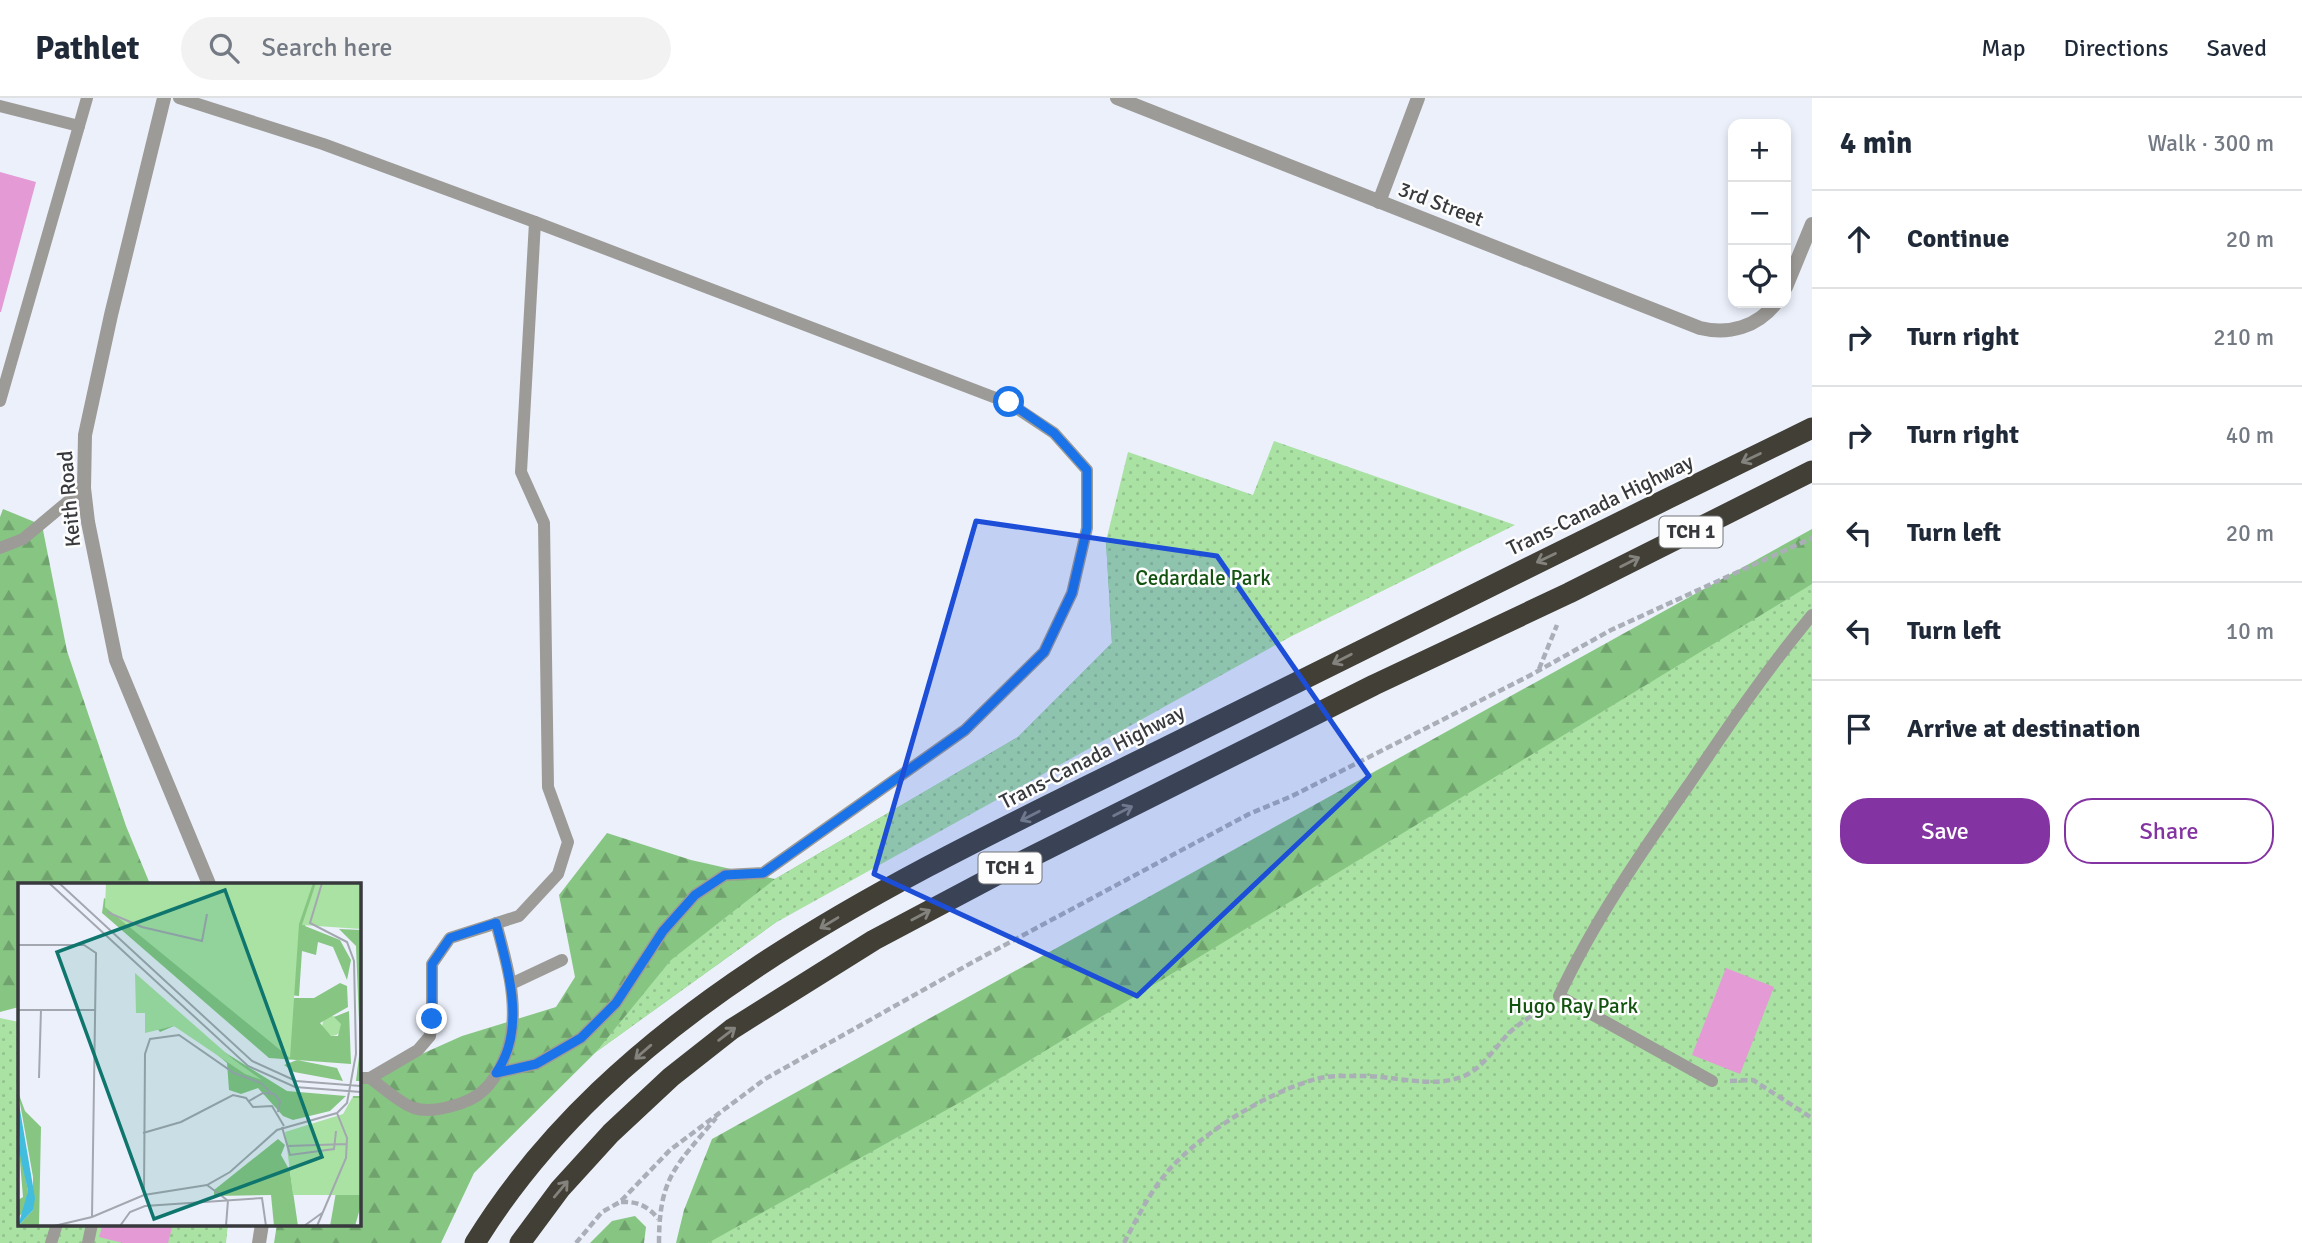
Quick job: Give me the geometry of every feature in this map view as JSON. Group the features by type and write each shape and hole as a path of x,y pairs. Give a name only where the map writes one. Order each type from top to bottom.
{"highway":[{"name":"Trans-Canada Highway","path":"475,1243 531,1165 584,1106 647,1048 710,999 783,951 856,907 1006,828 1812,428"},
{"name":"TCH 1","path":"520,1243 561,1189 611,1133 671,1077 732,1029 803,982 874,940 1011,867 1362,691 1569,593 1812,471"}],"street":[{"name":"Keith Road","path":"164,98 85,435 84,488 88,522 116,660 209,883"},
{"name":"3rd Street","path":"1117,98 1700,328 1727,331 1752,323 1771,308"},
{"path":"1379,202 1418,98"},
{"path":"1791,275 1812,224"}],"lane":[{"path":"0,401 87,98"},
{"path":"179,98 323,144 1009,402 1054,433 1087,470 1087,528 1072,593 1044,652 965,730 763,873 725,875 695,895 663,931 616,1003 581,1038 536,1064 496,1073"},
{"path":"0,106 79,126"},
{"path":"364,1078 418,1050 430,1036 432,964 450,938 519,916 558,874 568,842 548,787 544,523 521,472 535,222"},
{"path":"0,548 23,538 84,488"},
{"path":"1712,1081 1559,996 1579,954 1654,834 1772,663 1812,615"},
{"path":"364,1078 411,1108 432,1111 457,1105 483,1092 501,1065 512,1029 512,984 496,923"},
{"path":"512,984 562,960"},
{"path":"51,1243 56,1226"}],"path":[{"path":"576,1243 602,1212 621,1202 670,1150 765,1079 973,962 1249,814 1292,796 1611,631 1812,538"},
{"path":"1539,670 1569,593"},
{"path":"1124,1243 1146,1202 1168,1171 1196,1143 1234,1117 1293,1087 1319,1078 1380,1076 1447,1082 1466,1075 1487,1058 1512,1031 1559,996"},
{"path":"1712,1081 1753,1080 1812,1118"},
{"path":"659,1243 661,1202 672,1171 721,1112"},
{"path":"621,1202 645,1206 659,1220"}],"highlighted area":[{"path":"976,521 1217,556 1369,776 1137,996 874,874"}],"green space":[{"name":"Cedardale Park","path":"1274,441 1515,525 1290,637 775,923 596,1052 671,960 775,879 1018,737 1112,643 1106,541 1128,452 1253,495"},
{"path":"3,509 42,525 67,651 126,826 150,883 18,883 18,1007 0,1012 0,517"},
{"path":"1154,524 1178,623 775,923 596,1052 474,1173 441,1243 274,1243 277,1226 360,1226 360,1082 462,1036 556,1007 575,977 559,895 607,833 691,860 775,879 1018,737 1112,643 1106,541"},
{"path":"1812,529 1812,798 1038,1243 676,1243 684,1210 712,1139"},
{"name":"Hugo Ray Park","path":"1812,584 1812,1243 708,1243 966,1099"},
{"path":"0,1018 18,1022 18,1226 228,1226 226,1243 0,1243"},
{"path":"635,1216 646,1227 644,1243 590,1243 612,1221"}],"building":[{"path":"0,172 36,182 1,312 0,312"},
{"path":"1726,968 1774,987 1740,1074 1692,1055"},
{"path":"102,1226 172,1226 168,1243 123,1243 99,1237"}],"route":[{"path":"432,1019 432,964 450,938 496,923 512,984 512,1029 496,1073 536,1064 581,1038 616,1003 663,931 695,895 725,875 763,873 965,730 1044,652 1072,593 1087,528 1087,470 1054,433 1009,402"}]}
